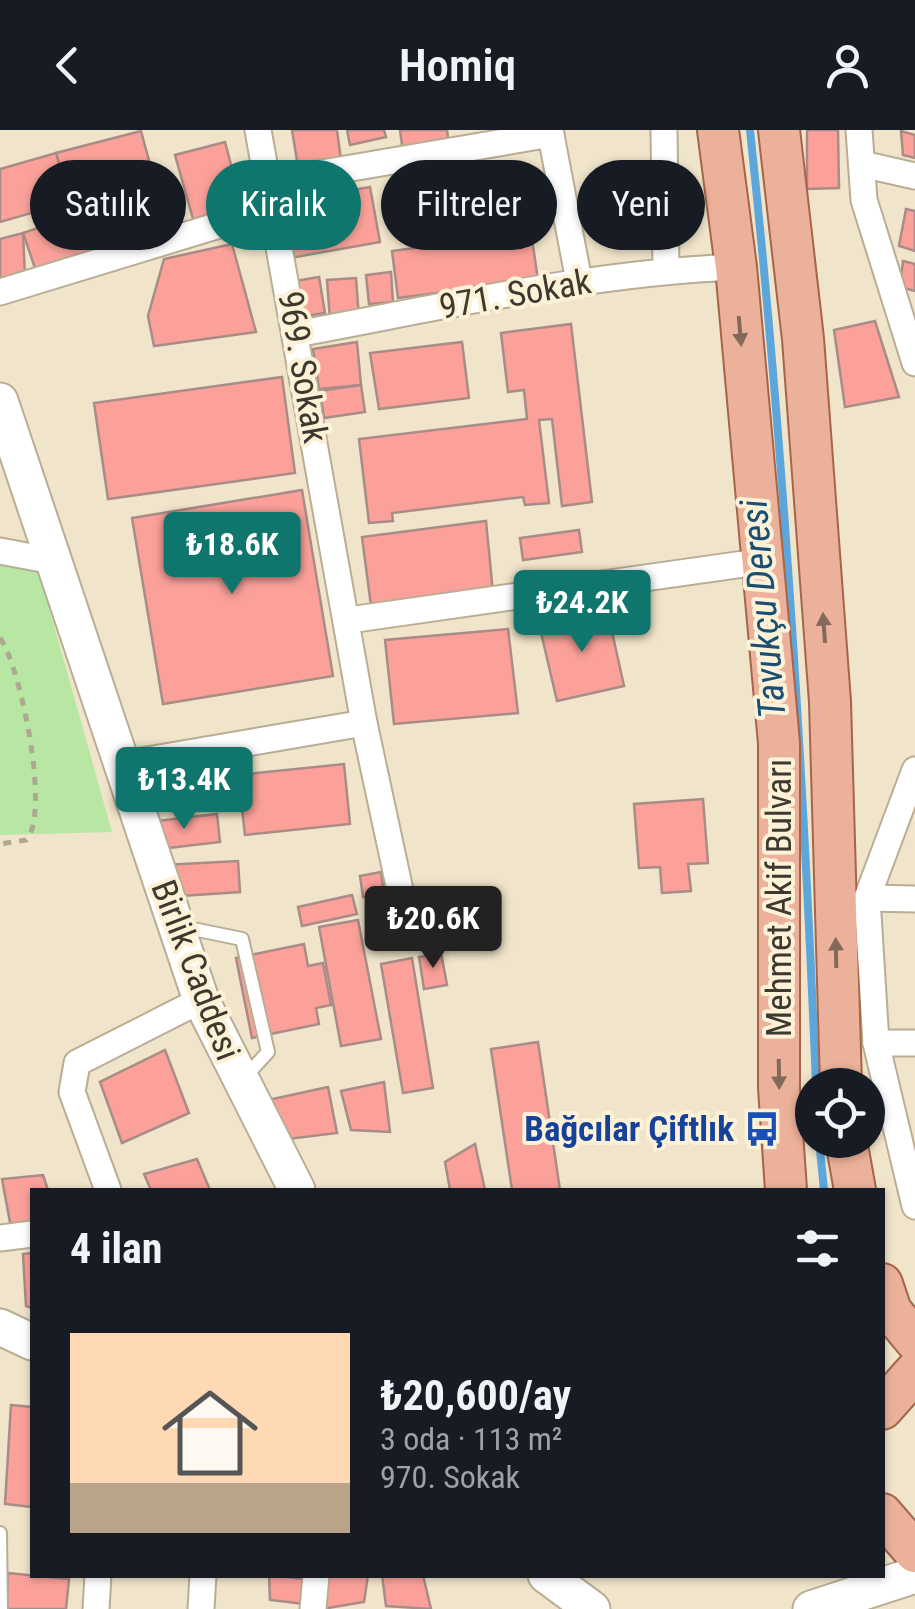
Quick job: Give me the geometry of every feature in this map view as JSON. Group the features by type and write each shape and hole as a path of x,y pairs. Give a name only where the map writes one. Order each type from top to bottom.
{"main road":[{"name":"Mehmet Akif Bulvarı","path":"718,130 736,267 779,743 780,1088 786,1188"},
{"name":"Mehmet Akif Bulvarı","path":"780,130 802,339 830,702 841,1068"},
{"name":"Birlik Caddesi","path":"0,402 201,1000 296,1188"},
{"path":"849,1158 855,1188"},
{"path":"885,1293 906,1366 885,1404"},
{"path":"0,1327 30,1341"},
{"path":"885,1517 915,1552"},
{"path":"819,1606 915,1575"},
{"path":"550,1578 592,1609"},
{"path":"819,1606 847,1592 859,1578"}],"street":[{"name":"969. Sokak","path":"258,130 264,160"},
{"path":"664,130 666,270"},
{"path":"859,130 864,200 904,300 915,362"},
{"path":"361,166 551,132 580,282"},
{"path":"862,164 915,176"},
{"path":"0,292 206,229"},
{"name":"969. Sokak","path":"282,250 350,620 364,723 406,918"},
{"name":"971. Sokak","path":"296,334 580,282 666,270 736,267"},
{"path":"0,550 52,561"},
{"path":"350,620 765,561"},
{"path":"124,764 364,723"},
{"path":"912,1191 876,1043 867,898 915,770"},
{"path":"867,898 915,899"},
{"path":"107,1188 72,1092 77,1063 201,1000"},
{"path":"876,1043 915,1042"},
{"path":"0,1238 30,1234"},
{"path":"96,1609 98,1578"},
{"path":"201,1609 203,1578"},
{"path":"313,1609 316,1578"}],"lane":[{"path":"174,925 242,939 268,1052 240,1083"},
{"path":"0,1533 1,1609"}],"path":[{"path":"0,638 12,654 26,708 34,824 26,840 0,844"}],"green space":[{"path":"0,563 39,572 112,832 0,835"}],"building":[{"path":"292,130 337,130 341,160 297,160"},
{"path":"347,130 384,130 386,137 350,145"},
{"path":"400,130 447,130 449,145 403,152"},
{"path":"807,130 838,130 839,188 807,189"},
{"path":"141,131 149,160 58,160 56,153"},
{"path":"901,131 915,135 915,158 903,155"},
{"path":"225,142 230,160 206,160 206,216 193,219 186,194 186,160 176,160 175,155"},
{"path":"56,153 58,160 32,160"},
{"path":"30,160 30,213 0,222 0,169"},
{"path":"370,187 380,242 361,245 361,189"},
{"path":"906,209 915,211 915,251 899,246"},
{"path":"30,231 30,250 105,250 37,274 23,233"},
{"path":"23,233 25,277 0,284 0,239"},
{"path":"206,250 234,250 256,332 154,346 148,316 164,259"},
{"path":"289,250 335,250 290,258"},
{"path":"534,250 538,280 398,298 392,251"},
{"path":"903,261 915,264 915,291 900,287"},
{"path":"391,272 393,302 369,304 366,275"},
{"path":"319,277 325,313 300,317 295,281"},
{"path":"356,278 359,318 330,320 327,280"},
{"path":"875,321 899,397 845,407 834,330"},
{"path":"571,324 592,502 562,506 552,419 539,420 549,503 525,505 523,497 392,513 393,521 369,523 359,439 527,419 524,390 508,392 501,333"},
{"path":"357,342 361,385 319,389 313,349"},
{"path":"462,342 469,398 379,409 370,353"},
{"path":"282,377 295,473 108,499 94,403"},
{"path":"361,385 365,412 324,418 320,391"},
{"path":"302,490 333,676 163,704 132,518"},
{"path":"486,521 493,593 371,606 362,537"},
{"path":"579,530 582,552 523,560 520,538"},
{"path":"607,609 624,686 557,701 539,624"},
{"path":"508,629 518,713 394,724 385,640"},
{"path":"344,764 350,824 245,835 238,775"},
{"path":"703,799 708,863 688,864 691,891 662,893 660,867 639,868 634,804"},
{"path":"217,814 220,842 151,850 148,822"},
{"path":"238,861 240,892 166,897 164,865"},
{"path":"381,872 384,894 363,897 360,876"},
{"path":"352,895 357,914 302,926 298,907"},
{"path":"358,920 381,1039 341,1046 319,927"},
{"path":"304,944 308,966 323,963 331,1005 316,1008 319,1024 252,1038 236,958"},
{"path":"441,953 447,985 424,989 419,957"},
{"path":"412,958 433,1088 403,1093 381,964"},
{"path":"538,1042 560,1188 512,1188 491,1049"},
{"path":"165,1050 189,1113 122,1143 100,1082"},
{"path":"384,1082 390,1132 351,1130 341,1091"},
{"path":"328,1087 337,1133 288,1139 263,1101"},
{"path":"475,1144 485,1188 450,1188 445,1162"},
{"path":"197,1159 209,1188 150,1188 144,1174"},
{"path":"43,1175 47,1188 30,1188 30,1229 12,1233 2,1179"},
{"path":"30,1253 30,1307 26,1306 23,1254"},
{"path":"11,1405 30,1407 30,1507 5,1504"},
{"path":"8,1573 69,1579 66,1609 7,1609"},
{"path":"269,1578 304,1579 305,1604 270,1600"},
{"path":"327,1578 368,1578 364,1602 322,1609"},
{"path":"382,1578 424,1578 431,1609 386,1606"}],"waterway":[{"name":"Tavukçu Deresi","path":"750,130 791,607 815,1068"},
{"name":"Tavukçu Deresi","path":"821,1158 824,1188"}],"place":[{"name":"Bağcılar Çiftlık","path":"762,1129"}]}
